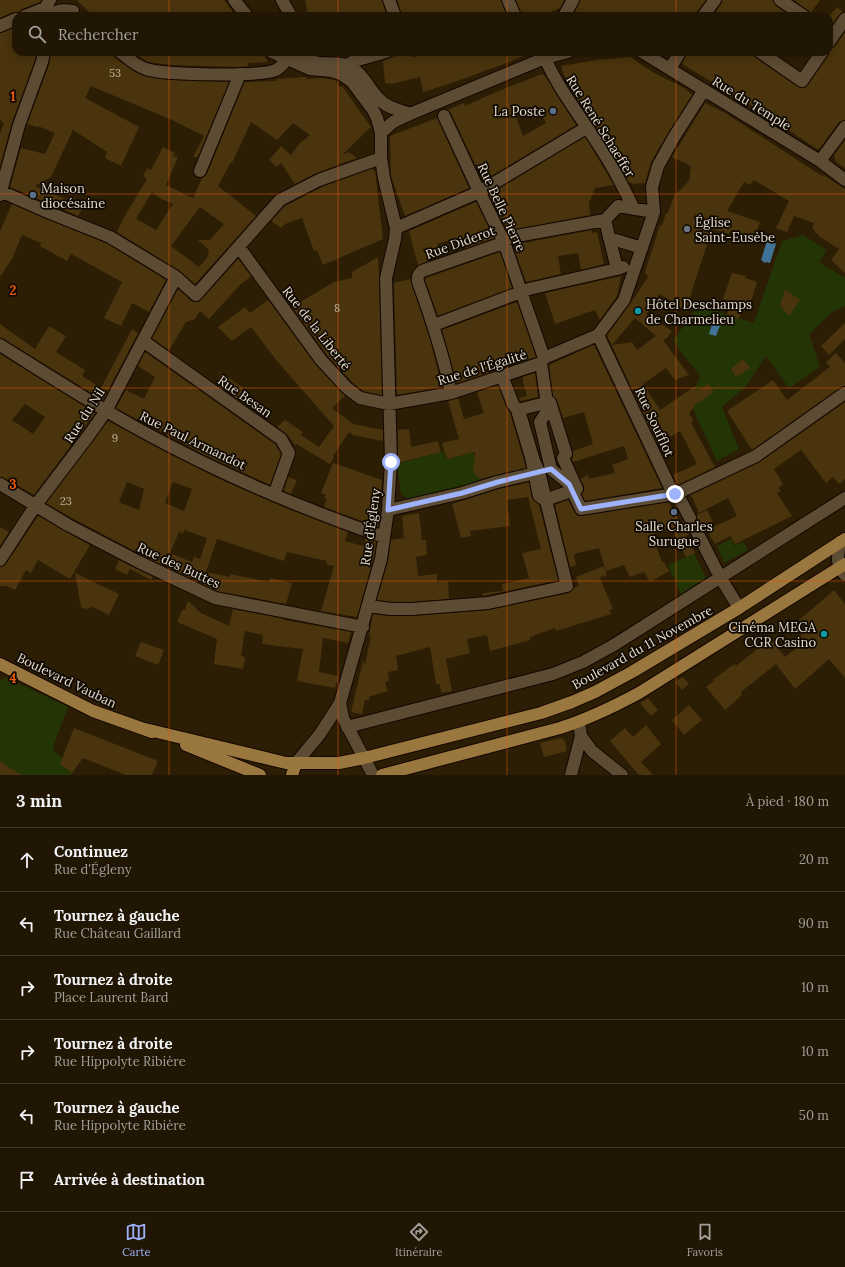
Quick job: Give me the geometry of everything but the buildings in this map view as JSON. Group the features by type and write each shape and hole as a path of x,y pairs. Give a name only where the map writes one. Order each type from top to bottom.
{"main road":[{"name":"Boulevard du 11 Novembre","path":"271,760 286,763 339,763 541,713 572,702 595,692 632,672 739,608 842,541"},
{"path":"382,775 538,734 579,722 611,708 639,693 749,624 843,569"},
{"path":"739,608 749,624"},
{"name":"Boulevard Vauban","path":"0,664 93,711 260,775"},
{"name":"Boulevard Vauban","path":"145,730 271,760"},
{"path":"292,775 296,762"}],"street":[{"path":"35,12 45,8 50,0"},
{"path":"63,0 74,12"},
{"path":"234,0 244,12"},
{"path":"282,0 289,12"},
{"path":"388,0 393,12"},
{"path":"508,0 513,12"},
{"path":"566,12 572,0"},
{"path":"706,12 715,0"},
{"path":"780,0 798,12"},
{"path":"55,12 63,10 70,12"},
{"path":"833,36 845,20"},
{"path":"0,26 12,21"},
{"path":"43,56 19,124 0,193 110,236 176,277 196,295 280,200 319,180 381,158"},
{"path":"125,56 145,69 157,72 240,74 270,72 282,66 290,56 310,69 331,71 347,77 373,110 377,118 381,133 381,158 384,178 396,228 479,192 586,128"},
{"path":"304,56 307,60 313,62 347,65 361,76 379,100 385,105 410,114"},
{"path":"347,65 354,61 372,56"},
{"path":"381,133 393,122 544,56"},
{"name":"Rue René Schaeffer","path":"546,56 550,70 586,128 605,155 634,209"},
{"name":"Rue du Temple","path":"649,56 820,161 845,180"},
{"path":"670,69 678,56"},
{"path":"766,56 802,81 819,56"},
{"path":"200,171 240,74"},
{"path":"598,335 624,300 654,212 652,187 658,166 674,137 704,90"},
{"name":"Rue Belle Pierre","path":"444,116 504,242 522,292 542,361 548,406"},
{"path":"820,161 845,126"},
{"path":"616,269 605,220 618,206 654,212"},
{"name":"Rue Diderot","path":"434,325 418,282 417,276 422,271 500,244 511,237 605,220"},
{"name":"Rue d'Égleny","path":"296,762 320,734 340,703 363,627 381,558 388,510 391,462 387,275 396,228"},
{"path":"609,238 642,248"},
{"name":"Rue de la Liberté","path":"239,247 320,360 346,388 360,398 389,404"},
{"path":"451,393 445,363 434,325 529,289 624,267 634,271"},
{"name":"Rue du Nil","path":"0,560 35,506 106,411 176,277"},
{"name":"Rue de l'Égalité","path":"389,404 451,393 542,361 598,335"},
{"name":"Rue Soufflot","path":"598,335 670,486 690,518"},
{"name":"Rue Besan","path":"143,340 281,439 290,453 274,495"},
{"name":"Rue Paul Armandot","path":"0,345 106,411 141,431 206,464 326,517 384,537"},
{"path":"368,606 392,609 412,609 488,603 567,586 545,500 520,414 513,404 502,376"},
{"path":"545,500 571,488 577,489 563,458 566,454 550,402 540,422 551,469 571,488 581,509 675,494 756,456 845,393"},
{"path":"517,410 548,406"},
{"path":"388,510 462,493 498,482 551,469"},
{"name":"Rue des Buttes","path":"0,484 68,525 132,559 215,598 363,627"},
{"name":"Boulevard du 11 Novembre","path":"348,727 553,674 583,662 614,645 845,498"},
{"path":"696,530 720,577 739,608"},
{"path":"842,541 838,562 843,569"},
{"path":"340,703 343,718 373,775"},
{"path":"571,775 581,736 579,722"},
{"path":"581,736 592,751 622,775"}],"green space":[{"path":"803,235 827,250 819,262 845,278 845,306 832,312 809,334 820,367 789,388 766,356 746,386 722,407 739,449 717,461 690,403 700,376 673,341 698,305 754,323 782,241"},
{"path":"444,451 445,457 448,459 473,452 477,464 473,467 473,469 476,476 480,476 481,481 408,499 401,494 397,464"},
{"path":"731,539 735,546 743,542 748,550 724,563 717,546"},
{"path":"694,553 706,578 681,594 668,565"},
{"path":"5,677 68,707 53,747 55,752 76,767 71,775 0,775 0,682"}],"water":[{"path":"771,240 776,244 770,263 765,263 761,260 767,241"},
{"path":"714,318 722,320 716,336 709,334"}],"place":[{"name":"La Poste","path":"553,111"},
{"name":"Maison diocésaine","path":"33,195"},
{"name":"Église Saint-Eusèbe","path":"687,229"},
{"name":"Hôtel Deschamps de Charmelieu","path":"638,311"},
{"name":"Salle Charles Surugue","path":"674,512"},
{"name":"Cinéma MEGA CGR Casino","path":"824,634"}],"route":[{"path":"391,462 388,510 462,493 498,482 551,469 569,484 581,509 675,494"}]}
